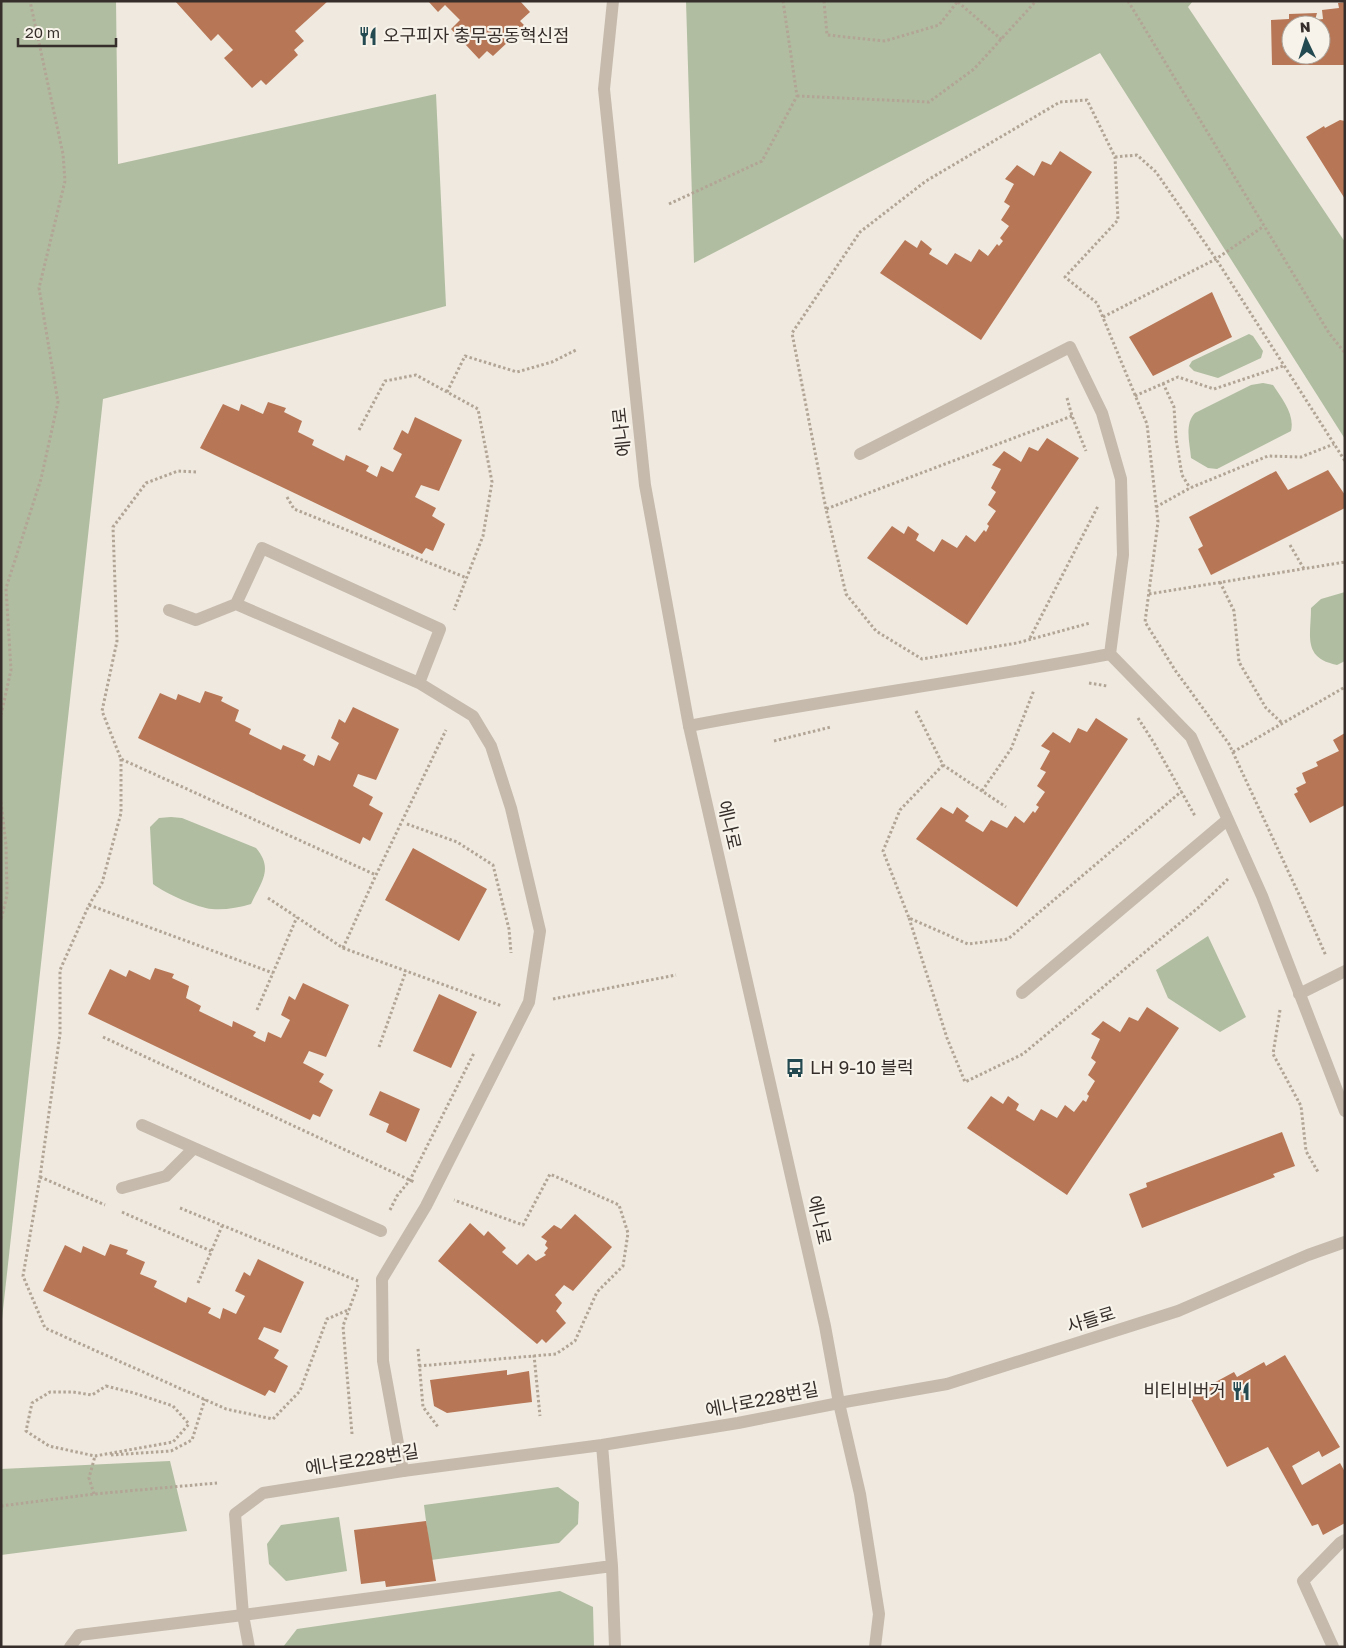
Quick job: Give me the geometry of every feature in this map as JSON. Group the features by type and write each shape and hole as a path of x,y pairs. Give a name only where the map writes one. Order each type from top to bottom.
{"street":[{"name":"에나로","path":"613,1 604,90 645,485 689,726 825,1326 839,1403 860,1494 879,1614 874,1647"},
{"path":"860,454 1070,348 1102,413 1121,479 1123,555 1110,654"},
{"path":"169,610 196,620 236,604 262,548 440,629 419,682"},
{"path":"236,604 419,682 473,716 491,746 511,808 540,931 529,1002 434,1190 382,1279 383,1361 403,1471"},
{"path":"689,726 769,710 1044,667 1110,654"},
{"path":"1110,654 1191,737 1262,896 1345,1111"},
{"path":"1022,994 1227,820"},
{"path":"1299,994 1345,971"},
{"path":"142,1125 381,1231"},
{"path":"122,1188 166,1176 194,1148"},
{"name":"사들로","path":"839,1403 947,1384 1178,1312 1308,1255 1345,1242"},
{"name":"에나로228번길","path":"249,1647 243,1615 235,1514 263,1493 403,1471 602,1445 738,1423 839,1403"},
{"path":"602,1445 612,1566 615,1647"},
{"path":"1333,1647 1303,1581 1345,1540"},
{"path":"70,1647 79,1635 612,1566"}],"path":[{"path":"1,715 12,670 4,588 41,479 58,402 39,288 65,180 64,154 30,1"},
{"path":"669,204 762,162 797,96 783,1"},
{"path":"824,1 827,34 885,41 939,24 958,1 1002,40"},
{"path":"797,96 929,102 974,69 1036,1"},
{"path":"1128,1 1329,333 1344,351"},
{"path":"1115,157 1137,155 1156,172 1216,259 1345,460"},
{"path":"1103,317 1216,259 1264,226"},
{"path":"792,334 826,508 846,594 876,631 922,659 1017,643 1094,622"},
{"path":"447,392 465,356 517,372 552,362 576,350"},
{"path":"1135,396 1178,377 1214,389 1283,366"},
{"path":"359,430 385,381 416,375 478,409 492,482 483,536 452,616"},
{"path":"1163,383 1174,407 1176,439 1182,475 1190,488"},
{"path":"1065,391 1072,416 1090,460"},
{"path":"826,508 1072,416"},
{"path":"1156,507 1190,488 1268,456 1301,458 1334,444"},
{"path":"196,472 178,471 146,483 114,526 117,641 102,711 121,759 376,875"},
{"path":"287,497 294,509 467,578"},
{"path":"1029,639 1099,504"},
{"path":"1290,545 1304,569"},
{"path":"1149,594 1345,562"},
{"path":"1220,582 1234,611 1239,662 1266,708 1282,723"},
{"path":"1088,682 1108,686"},
{"path":"982,791 1011,750 1036,685"},
{"path":"1233,752 1345,687"},
{"path":"924,706 914,708 943,765 1006,807"},
{"path":"1133,712 1154,743 1182,791 1232,887"},
{"path":"774,741 832,727"},
{"path":"344,948 376,875 446,730"},
{"path":"943,765 900,810 883,851 909,918 968,944 1008,939 1182,791"},
{"path":"1,802 6,845 7,895 1,920"},
{"path":"407,824 457,842 494,865 509,929 512,956"},
{"path":"268,898 344,948 501,1006 571,996 676,975"},
{"path":"89,905 273,973"},
{"path":"257,1010 297,918"},
{"path":"379,1047 406,971"},
{"path":"501,1006 506,998"},
{"path":"1282,1002 1273,1054 1301,1106 1306,1152 1318,1172"},
{"path":"103,1037 410,1180 466,1205 523,1225 550,1174 619,1206 628,1234 623,1266 597,1292 576,1341 556,1354 419,1366"},
{"path":"381,1231 397,1196 410,1180 477,1050"},
{"path":"40,1177 112,1208"},
{"path":"180,1208 359,1281"},
{"path":"121,1212 212,1251"},
{"path":"198,1283 222,1226"},
{"path":"352,1434 343,1326 362,1273"},
{"path":"418,1350 423,1407 438,1427"},
{"path":"534,1355 540,1416"},
{"path":"95,1456 173,1442 189,1424 173,1406 106,1386 92,1395 73,1392 50,1392 32,1403 26,1431 49,1446 95,1456 171,1451 192,1440 205,1399"},
{"path":"94,1494 89,1478 95,1456"},
{"path":"1,1506 94,1494 217,1483"}],"green space":[{"path":"1,1 116,1 118,164 436,94 446,306 103,399 1,1328"},
{"path":"686,1 1193,1 1188,7 1345,242 1345,439 1100,53 694,263"},
{"path":"1249,334 1253,336 1263,351 1261,358 1218,378 1194,371 1189,366 1192,361"},
{"path":"1263,383 1273,385 1284,401 1291,419 1291,431 1217,469 1208,468 1191,458 1189,428 1195,413 1251,385"},
{"path":"1345,592 1345,661 1337,665 1326,662 1313,651 1310,636 1311,608 1321,599"},
{"path":"159,818 182,818 256,848 265,869 262,882 251,904 227,909 206,908 165,892 153,884 150,827"},
{"path":"1208,936 1246,1017 1220,1032 1168,998 1156,970"},
{"path":"170,1461 187,1531 1,1555 1,1469"},
{"path":"558,1487 579,1502 578,1524 559,1543 431,1560 424,1505"},
{"path":"339,1517 347,1571 286,1581 269,1564 267,1544 281,1525"},
{"path":"560,1591 593,1607 594,1647 283,1647 297,1629"}],"building":[{"path":"175,1 328,1 295,31 304,41 294,50 298,55 266,85 261,80 252,88 224,58 233,50 218,34 211,41"},
{"path":"428,1 520,1 530,12 520,21 525,26 493,56 487,51 479,59 451,29 460,20 445,5 438,12"},
{"path":"1345,2 1345,65 1331,65 1331,15 1323,15 1322,10 1339,8 1338,3"},
{"path":"1317,13 1316,15 1289,15 1289,14"},
{"path":"1281,19 1281,65 1272,65 1271,20"},
{"path":"1340,120 1345,121 1345,199 1306,137 1324,126 1325,128"},
{"path":"1060,151 1092,172 981,340 880,273 905,240 917,248 921,240 932,249 929,254 947,265 955,253 971,262 979,249 988,256 997,244 999,246 1003,241 1000,238 1009,226 1001,220 1010,206 1004,202 1014,184 1005,179 1017,165 1034,176 1042,161 1051,165"},
{"path":"1212,292 1232,337 1153,376 1129,337"},
{"path":"268,402 286,408 284,412 302,421 298,432 314,440 312,445 344,461 346,455 369,466 366,471 377,477 381,466 393,472 402,454 393,449 402,430 408,434 415,417 462,440 439,491 421,485 415,497 436,508 432,516 445,524 433,551 426,548 422,554 200,448 223,404 239,411 241,404 263,414"},
{"path":"1047,438 1079,458 967,625 867,558 892,526 904,534 908,526 919,534 916,540 934,552 942,539 957,548 966,535 975,542 984,530 986,532 989,526 987,524 996,511 988,505 996,492 991,488 1001,469 992,465 1004,451 1021,462 1029,447 1038,451"},
{"path":"1328,470 1345,495 1345,508 1211,575 1198,549 1203,546 1189,517 1276,471 1288,490"},
{"path":"205,691 223,697 221,701 239,710 235,721 251,729 249,734 281,750 283,745 306,755 303,760 314,766 318,755 330,761 339,743 331,738 339,719 345,723 353,707 399,729 376,780 358,774 353,786 373,797 369,805 383,813 370,841 363,837 360,844 138,738 160,693 176,700 178,694 200,703"},
{"path":"1096,718 1128,739 1017,907 916,839 941,807 953,814 957,807 969,816 965,821 983,832 991,820 1007,828 1015,816 1024,823 1033,811 1035,813 1039,807 1036,805 1045,792 1037,786 1046,772 1040,769 1050,751 1041,746 1053,732 1070,743 1078,728 1087,732"},
{"path":"1345,733 1345,805 1310,823 1294,794 1298,792 1296,788 1306,783 1302,773 1318,766 1316,762 1339,751 1333,740"},
{"path":"413,848 487,889 459,941 385,900"},
{"path":"155,968 174,974 172,978 189,986 186,998 201,1006 199,1011 232,1027 233,1021 256,1032 253,1036 265,1042 268,1032 281,1038 290,1020 281,1015 289,996 295,1000 303,983 349,1005 326,1057 309,1051 303,1063 324,1074 319,1082 333,1090 320,1117 313,1114 310,1120 88,1014 110,969 126,977 129,970 150,980"},
{"path":"439,994 477,1012 451,1068 413,1051"},
{"path":"1147,1007 1179,1028 1067,1195 967,1128 991,1096 1003,1104 1008,1096 1019,1104 1016,1110 1034,1121 1041,1109 1057,1118 1065,1105 1074,1112 1083,1100 1086,1102 1089,1096 1087,1094 1095,1081 1088,1075 1096,1062 1091,1058 1100,1039 1091,1034 1103,1021 1120,1032 1129,1017 1138,1021"},
{"path":"380,1091 420,1109 406,1142 386,1132 389,1124 369,1115"},
{"path":"1282,1132 1295,1166 1273,1174 1275,1177 1142,1228 1129,1194 1147,1187 1146,1183"},
{"path":"575,1214 612,1247 573,1291 564,1285 555,1295 562,1303 556,1311 566,1323 546,1343 542,1339 537,1344 438,1261 470,1223 484,1236 488,1231 506,1248 502,1252 517,1265 528,1254 536,1261 546,1255 544,1253 548,1248 545,1245 547,1241 541,1237 554,1225 561,1229"},
{"path":"110,1244 128,1250 126,1254 145,1262 140,1274 157,1281 154,1287 186,1303 188,1297 211,1308 208,1313 220,1319 223,1308 236,1314 245,1296 235,1291 244,1272 250,1276 258,1259 304,1282 281,1333 264,1327 258,1339 279,1350 274,1358 288,1366 275,1393 269,1390 265,1396 43,1291 65,1245 81,1253 83,1246 105,1256"},
{"path":"1285,1355 1340,1447 1322,1457 1319,1451 1292,1466 1302,1485 1340,1463 1345,1472 1345,1523 1323,1535 1318,1524 1312,1526 1268,1447 1227,1467 1187,1392 1208,1382 1210,1385 1234,1372 1237,1377 1264,1362 1266,1366"},
{"path":"507,1370 507,1375 529,1371 532,1402 447,1413 434,1406 430,1380"},
{"path":"426,1521 436,1581 386,1587 385,1581 361,1584 354,1530"}],"place":[{"name":"오구피자 충무공동혁신점","path":"368,36"},
{"name":"LH 9-10 블럭","path":"795,1068"},
{"name":"비티비버거","path":"1241,1391"}]}
